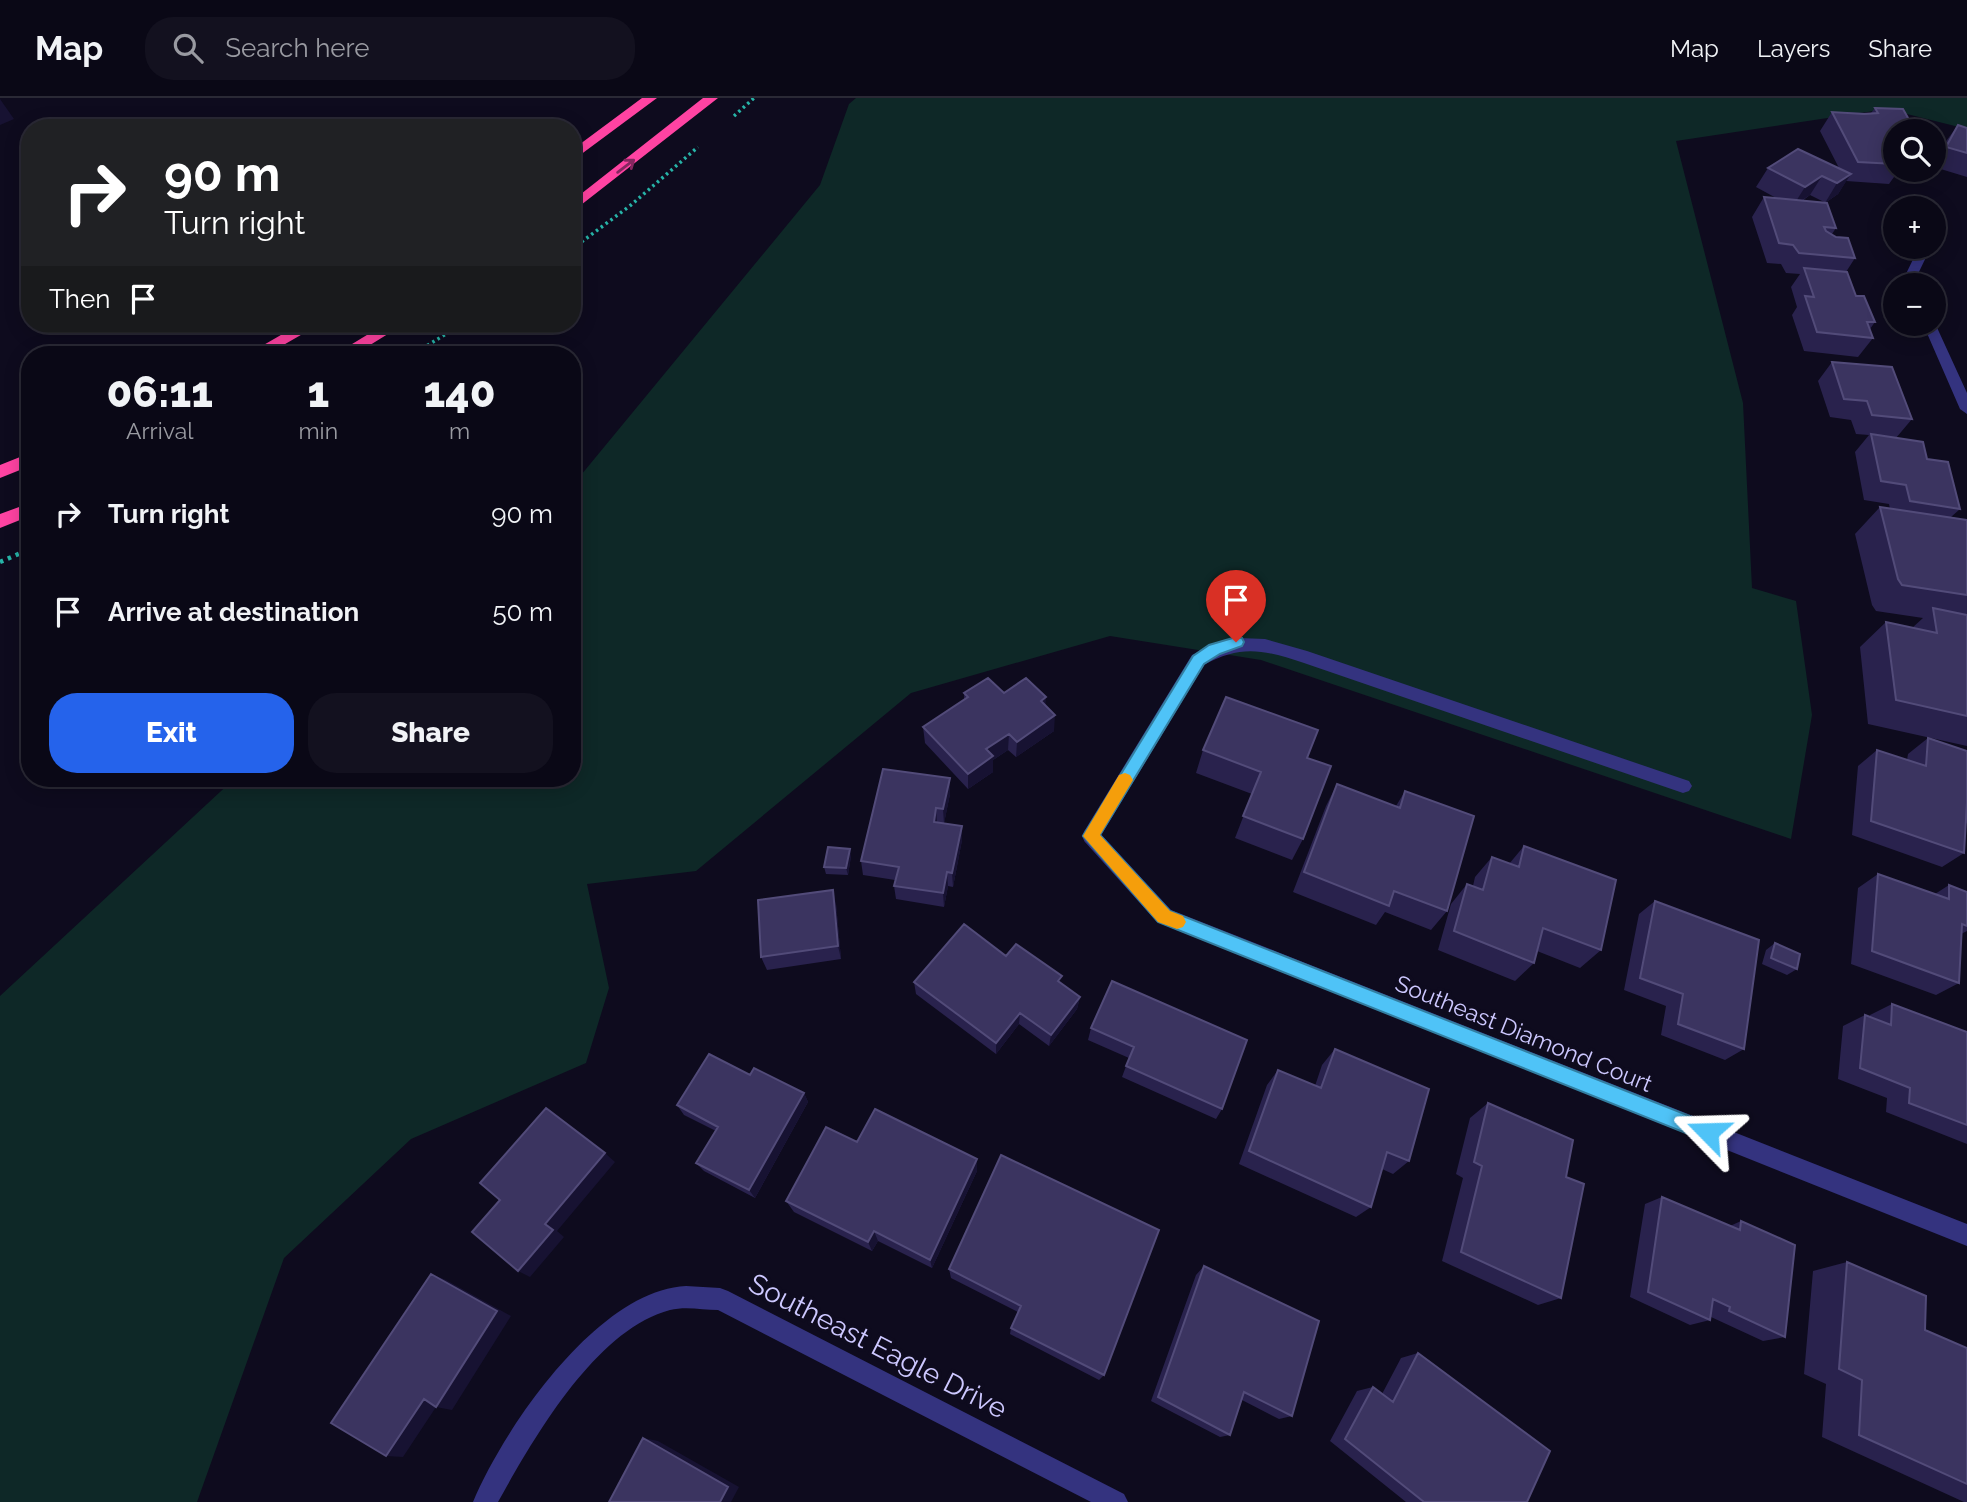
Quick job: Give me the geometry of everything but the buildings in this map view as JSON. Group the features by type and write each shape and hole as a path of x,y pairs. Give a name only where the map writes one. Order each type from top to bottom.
{"highway":[{"path":"581,151 650,98"},
{"path":"581,201 711,98"},
{"path":"271,346 295,333"},
{"path":"358,346 380,333"},
{"path":"0,472 21,463"},
{"path":"0,521 21,513"}],"street":[{"path":"1935,336 1967,410"},
{"name":"Southeast Diamond Court","path":"1683,786 1307,657 1267,645 1236,642 1214,649 1198,660 1091,836 1164,916 1967,1235"},
{"name":"Southeast Eagle Drive","path":"485,1502 557,1385 622,1320 669,1299 720,1298 1116,1502"}],"path":[{"path":"724,124 754,98"},
{"path":"581,241 631,205 704,141"},
{"path":"426,346 447,333"},
{"path":"0,562 21,553"}],"green space":[{"path":"856,98 1967,98 1967,129 1946,124 1946,119 1927,119 1887,109 1676,141 1743,403 1752,588 1796,601 1812,715 1791,839 1261,660 1110,636 911,693 696,871 587,884 609,988 586,1063 411,1139 284,1258 197,1502 0,1502 0,996 225,787 581,787 581,475 820,185 849,104"}],"slow traffic":[{"path":"1125,780 1091,836 1164,916 1177,922"}],"route":[{"path":"1236,642 1214,649 1198,660 1091,836 1164,916 1708,1132"}]}
